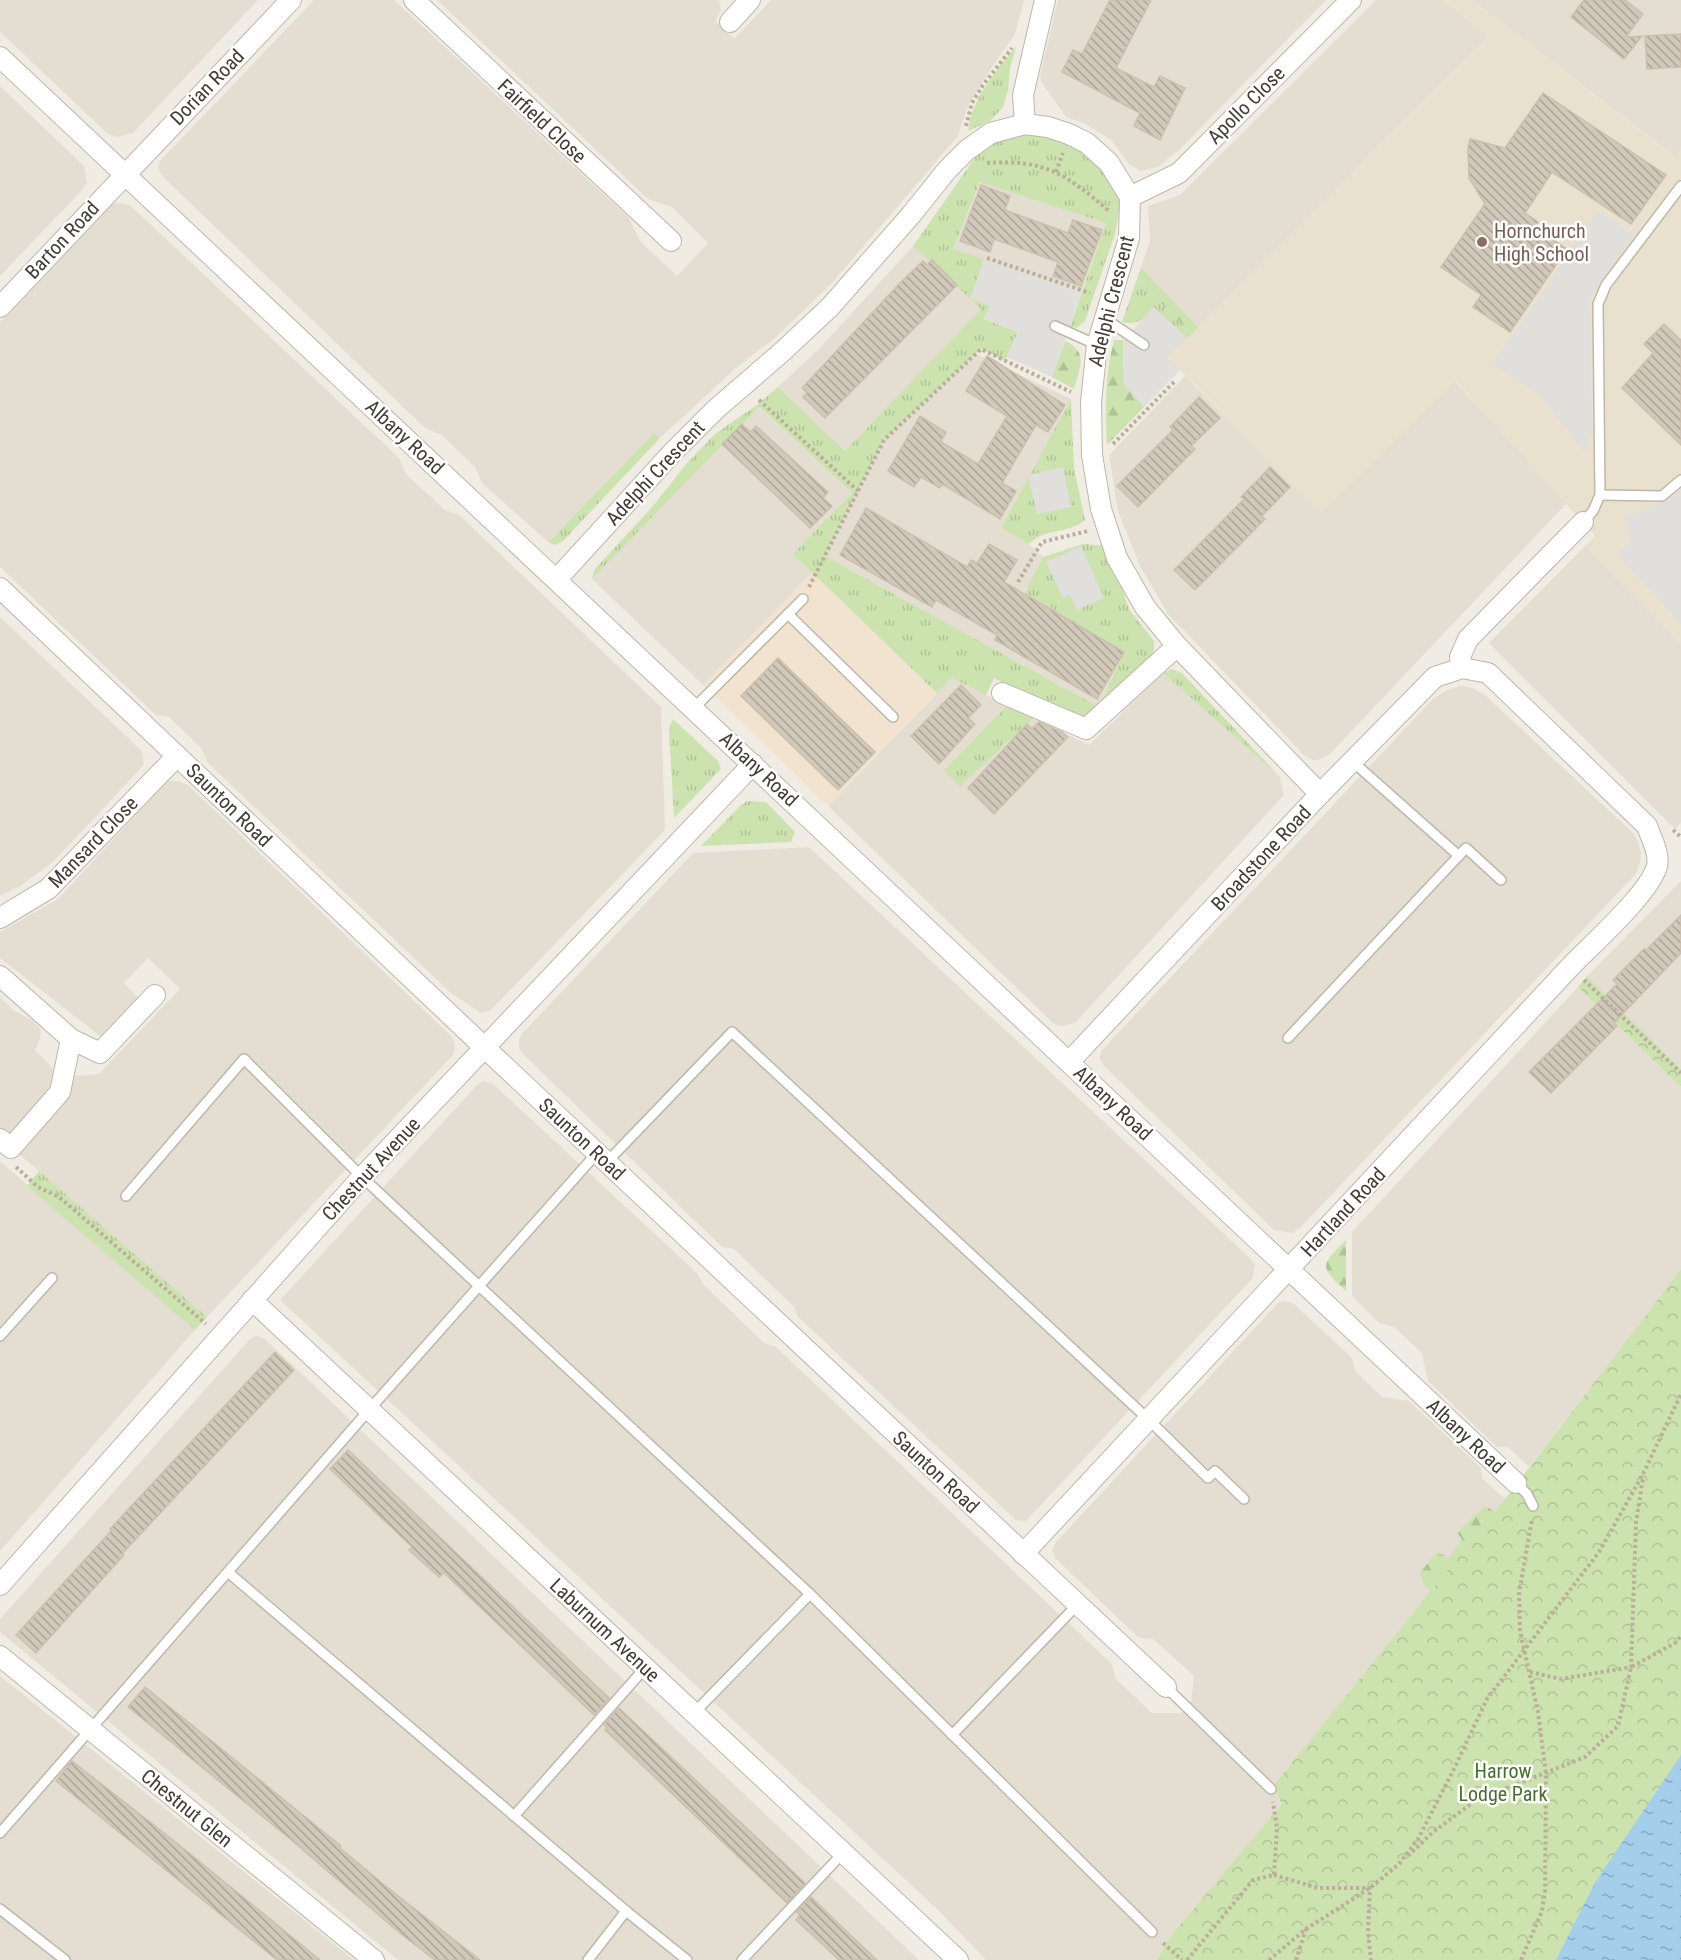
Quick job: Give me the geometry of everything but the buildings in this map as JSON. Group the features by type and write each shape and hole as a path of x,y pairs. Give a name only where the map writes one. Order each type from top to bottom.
{"street":[{"name":"Dorian Road","path":"124,174 291,0"},
{"name":"Fairfield Close","path":"414,0 671,241"},
{"path":"1025,124 1023,95 1045,0"},
{"name":"Apollo Close","path":"1130,197 1179,173 1351,0"},
{"path":"730,22 747,1"},
{"name":"Albany Road","path":"0,57 1516,1484"},
{"name":"Adelphi Crescent","path":"557,579 672,453 716,409 830,307 947,170 967,150 991,133 1025,124 1048,127 1088,143 1109,163 1130,197 1129,238 1097,345 1091,402 1093,464 1101,509 1117,558 1145,607 1177,646 1320,794"},
{"name":"Barton Road","path":"0,307 124,174"},
{"path":"1462,668 1460,657 1468,639 1584,522"},
{"name":"Saunton Road","path":"0,588 484,1047 1167,1687"},
{"path":"1002,693 1086,729 1177,646"},
{"name":"Broadstone Road","path":"1070,1062 1320,794 1435,677 1462,668"},
{"name":"Hartland Road","path":"1023,1554 1570,967 1642,893 1657,866 1655,848 1647,826 1488,673 1462,668"},
{"name":"Mansard Close","path":"0,918 48,890 177,756"},
{"name":"Chestnut Avenue","path":"0,1585 362,1177 753,764"},
{"path":"0,976 71,1039 100,1053 154,995"},
{"path":"6,1143 60,1092 71,1039"},
{"name":"Laburnum Avenue","path":"252,1300 958,1960"},
{"name":"Chestnut Glen","path":"0,1656 374,1960"}],"lane":[{"path":"1584,522 1593,511 1600,495 1598,304 1606,285 1681,186"},
{"path":"1107,309 1144,345"},
{"path":"1055,326 1097,345"},
{"path":"1600,495 1662,496 1681,480"},
{"path":"694,708 803,599"},
{"path":"788,614 893,717"},
{"path":"1352,761 1459,856"},
{"path":"1288,1038 1466,848 1501,880"},
{"path":"0,1833 479,1285 602,1157 732,1032 1149,1420 1208,1478 1215,1471 1244,1499"},
{"path":"126,1196 243,1059 362,1177 810,1594 1152,1932"},
{"path":"0,1335 52,1278"},
{"path":"1516,1484 1527,1494 1533,1506"},
{"path":"229,1573 626,1911 687,1960"},
{"path":"694,1713 810,1594"},
{"path":"952,1735 1077,1605"},
{"path":"514,1816 645,1668"},
{"path":"1167,1687 1271,1789"},
{"path":"742,1960 843,1852"},
{"path":"0,1909 65,1960"},
{"path":"588,1960 626,1911"}],"path":[{"path":"967,150 965,129 972,103 1012,47"},
{"path":"984,164 1008,162 1037,165 1056,172 1108,210 1129,238"},
{"path":"987,258 1107,309"},
{"path":"803,599 884,440 981,349 1091,402"},
{"path":"1093,464 1174,381"},
{"path":"743,385 858,491"},
{"path":"1018,582 1042,542 1107,527"},
{"path":"1570,967 1681,1073"},
{"path":"6,1143 9,1161 38,1187 59,1197 220,1336"},
{"path":"1399,1864 1418,1839 1487,1699 1599,1552 1643,1474 1681,1394"},
{"path":"1269,1960 1306,1929 1370,1888 1433,1832 1475,1801 1585,1757 1618,1726 1631,1667 1636,1523 1643,1474"},
{"path":"1521,1960 1542,1911 1545,1891 1546,1774 1538,1712 1520,1631 1519,1594 1533,1506"},
{"path":"1530,1672 1561,1679 1631,1667 1675,1642 1681,1636"},
{"path":"1271,1789 1277,1828 1274,1875"},
{"path":"1188,1960 1253,1880 1274,1875 1318,1888 1370,1888"},
{"path":"1370,1888 1368,1933 1371,1960"},
{"path":"1296,1960 1306,1929"},
{"path":"1152,1932 1182,1960"}],"shaded area":[{"path":"0,0 258,0 133,133 117,137 108,134 0,32"},
{"path":"314,0 394,0 629,218 640,241 677,276 708,243 672,207 648,199 437,0 719,0 721,10 715,21 734,39 771,0 1024,0 1015,34 967,108 958,136 832,283 777,336 735,369 660,438 654,433 548,542 482,483 475,467 443,436 425,428 162,176 158,168 160,161"},
{"path":"1058,0 1326,0 1180,149 1158,167 1141,171 1129,164 1111,140 1086,124 1066,117 1042,83 1040,76"},
{"path":"1376,0 1442,0 1489,37 1198,327 1141,267 1150,241 1148,206 1180,195"},
{"name":"Hornchurch High School","path":"1442,0 1472,0 1674,157 1681,150 1681,644 1585,546 1595,536 1456,381 1321,512 1167,357 1489,38"},
{"path":"1472,0 1681,0 1681,150 1675,157"},
{"path":"0,86 84,166 87,182 83,189 0,276"},
{"path":"981,181 1106,223 1082,291 953,249"},
{"path":"113,203 131,206 399,458 406,474 445,510 459,515 661,707 665,830 490,1011 481,1013 451,993 208,763 202,749 169,717 156,715 0,567 0,322"},
{"path":"1598,210 1634,235 1590,298 1592,433 1585,453 1539,394 1493,364"},
{"path":"913,246 982,309 845,451 778,387 819,349"},
{"path":"984,259 1082,291 1052,377 1007,357 1018,332 984,319 990,306 970,298"},
{"path":"1154,307 1187,338 1167,357 1180,370 1144,407 1124,384 1123,340"},
{"path":"976,354 1071,399 1001,528 1029,544 1043,557 1026,594 1124,652 1099,707 825,556 884,440"},
{"path":"1185,376 1321,512 1455,381 1567,503 1329,755 1315,761 1305,756 1168,614 1140,566 1118,511 1109,455"},
{"path":"758,407 852,493 794,554 813,572 703,685 592,579"},
{"path":"1063,467 1071,507 1037,514 1028,475"},
{"path":"1681,490 1681,624 1617,553 1631,541 1624,517 1667,501"},
{"path":"1081,546 1104,598 1077,610 1070,595 1063,598 1046,562"},
{"path":"1585,546 1681,644 1681,823 1675,829 1489,643"},
{"path":"813,572 937,693 828,806 703,685"},
{"path":"0,617 142,751 144,765 52,863 20,886 0,896"},
{"path":"1163,673 1280,777 1284,795 1076,1022 1060,1026 1053,1023 828,806 952,678 1089,745"},
{"path":"1461,686 1472,688 1485,695 1633,833 1641,853 1640,864 1635,875 1300,1228 1292,1233 1274,1230 1104,1066 1100,1060 1100,1054 1433,699 1447,690"},
{"path":"169,781 179,781 188,785 450,1035 455,1049 452,1056 207,1317 18,1153 70,1089 74,1076 99,1074 180,989 148,958 124,983 140,1000 104,1039 0,958 0,932 58,899"},
{"path":"809,847 1251,1259 1255,1266 1252,1279 1026,1521 1016,1520 798,1317 794,1307 734,1249 722,1247 519,1048 521,1035 693,853"},
{"path":"1681,881 1681,1069 1587,976"},
{"path":"1578,987 1681,1087 1681,1269 1529,1467 1508,1447 1497,1447 1428,1381 1422,1353 1394,1327 1379,1323 1352,1296 1352,1232"},
{"path":"0,997 14,1011 32,1020 41,1030 35,1050 59,1075 10,1137 0,1127"},
{"path":"483,1081 492,1083 697,1273 703,1284 764,1343 776,1347 1112,1664 1116,1679 1152,1713 1181,1713 1191,1702 1194,1676 1153,1639 1139,1638 1055,1558 1052,1550 1056,1542 1278,1303 1286,1301 1293,1303 1352,1358 1355,1371 1382,1397 1409,1401 1481,1468 1482,1478 1505,1499 1273,1786 1282,1804 1169,1938 1157,1960 986,1960 937,1909 280,1300"},
{"path":"0,1161 195,1330 0,1551"},
{"path":"257,1335 265,1339 919,1960 398,1960 0,1632 0,1619 249,1340"},
{"path":"0,1676 354,1960 0,1960"}],"green space":[{"path":"1016,47 1003,107 990,121 968,131 980,96 992,76"},
{"path":"1022,133 1060,137 1094,157 1118,195 1120,206 1115,234 1085,321 1077,328 1070,327 1106,223 980,182 953,249 984,259 971,298 990,306 984,319 1018,332 1005,361 981,349 884,440 825,556 1099,707 1124,652 1025,594 1043,557 1083,544 1108,546 1129,609 1154,641 1154,650 1149,661 1085,720 994,678 986,695 952,678 937,693 793,554 852,493 759,407 592,579 594,570 716,433 757,405 778,387 845,451 981,309 913,246 977,155 994,143"},
{"path":"1141,267 1198,327 1192,334 1137,279"},
{"path":"1137,279 1192,334 1187,338 1154,308 1140,321 1122,322"},
{"path":"1114,340 1123,340 1124,384 1144,407 1107,445 1106,392"},
{"path":"1065,341 1073,345 1080,355 1080,367 1074,389 1052,377"},
{"path":"1071,399 1074,468 1085,520 1072,527 1042,535 1029,544 1001,528"},
{"path":"654,433 660,438 563,541 555,545 548,542"},
{"path":"1172,669 1182,673 1280,777 1163,673"},
{"path":"1007,706 1034,718 960,786 944,770"},
{"path":"673,719 718,761 721,769 674,818 669,728"},
{"path":"747,801 766,802 795,832 791,842 701,846 740,806"},
{"path":"1587,976 1681,1069 1681,1087 1578,987"},
{"path":"39,1171 207,1317 195,1330 27,1186"},
{"path":"1346,1240 1346,1291 1331,1276 1326,1266 1332,1255"},
{"name":"Harrow Lodge Park","path":"1681,1269 1681,1960 1157,1960 1169,1938 1282,1804 1273,1786 1505,1499"},
{"path":"1485,1506 1504,1517 1456,1606 1425,1587 1420,1573 1436,1553 1449,1559 1462,1539 1457,1533"}],"water":[{"path":"1681,1755 1681,1960 1556,1960 1596,1881"}],"place":[{"name":"Hornchurch High School","path":"1482,242"}]}
